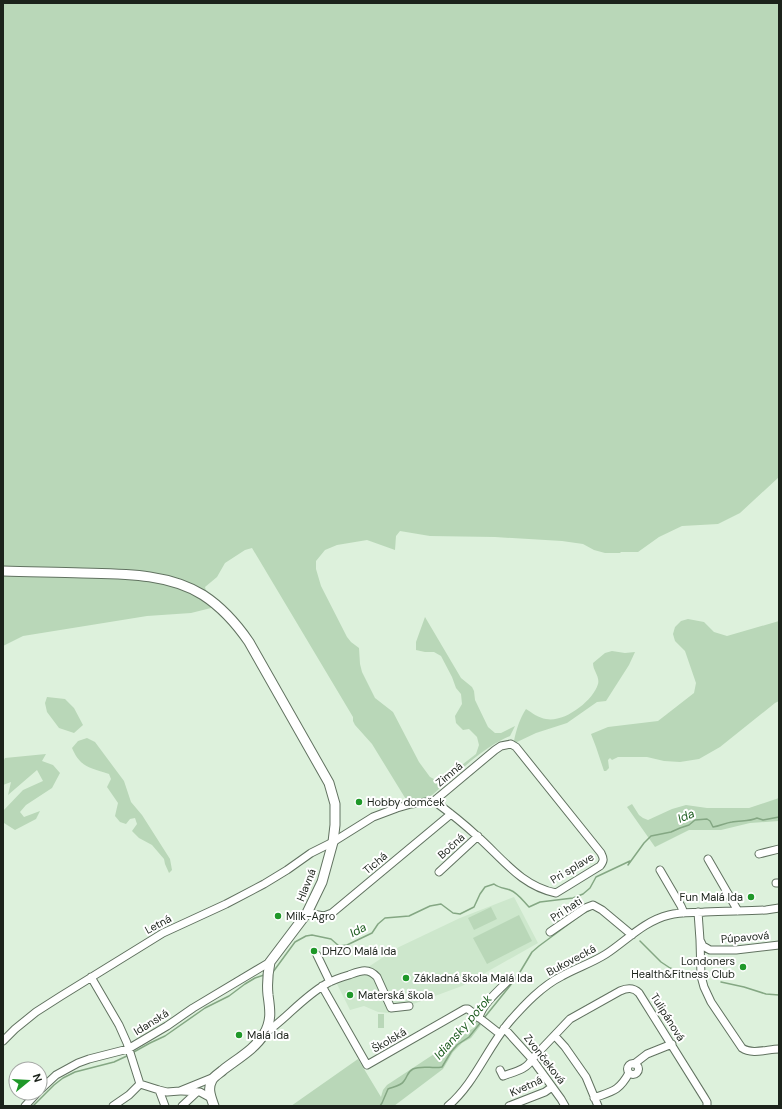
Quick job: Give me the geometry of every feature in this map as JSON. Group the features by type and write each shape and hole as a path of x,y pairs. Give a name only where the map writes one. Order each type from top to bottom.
{"main road":[{"name":"Hlavná","path":"3,571 136,575 173,582 203,595 224,611 235,622 250,642 329,783 333,794 336,817 333,842 322,882 307,914 269,971"},
{"path":"213,1102 209,1092 212,1078 251,1049 274,1022 268,995 269,971"}],"street":[{"name":"Zimná","path":"333,842 360,824 381,814 411,804 434,801 495,750 501,746 511,744"},
{"name":"Pri splave","path":"434,801 478,836 523,879 536,887 556,893 600,866 604,861 601,853 516,747 511,744"},
{"name":"Tichá","path":"307,914 324,916 332,914 451,814"},
{"name":"Bočná","path":"439,872 478,836"},
{"name":"Letná","path":"3,1041 36,1012 162,933 226,904 264,884 311,853 333,842"},
{"path":"759,854 779,850"},
{"path":"708,859 738,911"},
{"path":"660,870 681,906 681,913"},
{"name":"Pri hati","path":"550,932 585,908 593,905 602,910 632,935"},
{"name":"Bukovecká","path":"448,1106 458,1098 471,1082 502,1031 534,996 551,982 596,960 612,950 651,922 667,915 681,913 766,910 779,908"},
{"path":"698,912 702,979 711,1002 742,1048 751,1051 779,1049"},
{"name":"Púpavová","path":"700,940 705,947 710,950 743,949 779,945"},
{"path":"317,955 330,982"},
{"path":"274,1022 322,986 361,970 370,971 377,976 391,1008 409,1006"},
{"name":"Idanská","path":"48,1083 56,1076 78,1063 89,1059 129,1053 193,1008 269,971"},
{"path":"91,977 119,1025 140,1084"},
{"path":"482,1020 480,1013 510,978"},
{"name":"Školská","path":"322,986 367,1065 464,1010 468,1010 502,1031"},
{"name":"Tulipánová","path":"532,1059 566,1023 574,1017 620,991 632,988 639,993 672,1044 707,1102 707,1106"},
{"name":"Zvončeková","path":"502,1031 509,1033 532,1059 565,1106"},
{"path":"555,1036 582,1069 598,1106"},
{"path":"594,1098 618,1089 624,1081 635,1076 638,1072 639,1068 634,1064 647,1054 672,1044"},
{"name":"Kvetná","path":"500,1070 503,1076 526,1067 530,1064 532,1059"},
{"path":"180,1091 212,1078"},
{"path":"140,1084 167,1092 200,1092 213,1102"},
{"path":"113,1106 129,1096 140,1084"},
{"name":"Kvetná","path":"509,1106 545,1092 552,1086"},
{"path":"159,1090 165,1106"},
{"path":"182,1106 197,1092"}],"shaded area":[{"path":"3,3 779,3 779,477 740,513 718,524 682,526 659,537 638,552 605,553 594,550 583,544 562,541 495,537 430,536 400,531 396,536 395,550 367,540 337,545 325,550 316,561 316,569 321,586 347,637 359,648 362,672 375,698 393,712 419,762 430,777 436,780 445,778 476,754 479,745 477,737 469,729 463,730 456,723 455,716 462,704 461,694 456,688 441,656 434,652 416,650 416,642 425,617 461,678 472,687 475,700 488,727 495,733 501,733 515,726 510,736 479,754 431,796 423,799 407,801 372,744 355,725 353,717 252,548 245,550 225,563 217,577 205,587 211,608 191,613 147,616 23,636 3,646"},
{"path":"688,619 704,622 714,632 727,636 779,621 779,701 720,747 699,759 680,762 664,761 647,757 618,757 612,760 610,758 608,760 609,768 604,771 591,734 608,727 658,721 694,693 696,683 685,651 675,641 673,634 675,627 681,621"},
{"path":"612,651 625,653 635,652 629,665 606,701 597,702 567,723 536,733 517,742 514,741 518,724 526,709 541,718 553,719 561,718 584,704 595,691 598,684 598,678 593,663 605,653"},
{"path":"47,697 65,699 74,708 83,725 74,733 59,728 47,712 45,703"},
{"path":"87,738 95,742 124,781 131,802 142,815 170,859 172,870 169,873 164,859 152,845 139,838 132,831 137,824 135,818 130,819 126,824 120,822 115,816 118,803 107,787 111,779 109,774 86,766 78,759 72,748 78,741"},
{"path":"46,754 42,761 53,765 60,773 52,788 26,805 20,812 24,817 40,811 36,819 15,830 4,823 3,811 23,790 43,781 37,770 8,795 11,782 3,785 3,762 5,758"},
{"path":"779,798 779,821 750,823 721,830 689,830 655,847 627,807 632,804 639,815 648,820 672,809 686,805 707,808 749,808"},
{"path":"514,897 538,943 462,986 389,1013 378,1012 364,1006 350,1010 335,980 365,969 399,947 460,918"},
{"path":"491,907 497,919 474,930 468,918"},
{"path":"519,915 532,941 487,964 473,938"},
{"path":"378,1014 384,1014 384,1028 378,1028"},
{"path":"469,1014 481,1025 471,1038 462,1043 453,1052 443,1069 394,1106 291,1106 358,1059 381,1097 383,1090 387,1085 475,1027"}],"waterway":[{"name":"Ida","path":"628,865 651,836 671,832 689,825 695,820 707,819 713,827 735,821 757,818 763,820 779,817"},
{"name":"Ida","path":"272,972 295,942 306,936 312,935 331,939 339,946 347,945 372,933 378,924 385,918 409,916 430,906 441,904 453,913 460,914 474,907 485,887 494,884 513,891 529,907 540,902 573,898 583,894 590,888 596,877 630,861"},
{"name":"Ida","path":"584,913 590,910"},
{"name":"Idiansky potok","path":"484,1018 517,977 532,952 581,915"},
{"name":"Idiansky potok","path":"640,941 661,962 670,968 685,973"},
{"name":"Ida","path":"132,1053 165,1036 205,1008 229,996 255,978 264,975"},
{"name":"Idiansky potok","path":"721,982 766,994 779,995"},
{"name":"Idiansky potok","path":"380,1106 388,1089 403,1083 411,1070 420,1067 442,1067 457,1045 469,1037 481,1022"},
{"name":"Ida","path":"33,1106 63,1078 75,1072 114,1062 129,1055"}],"place":[{"name":"Hobby domček","path":"359,802"},
{"name":"Fun Malá Ida","path":"751,897"},
{"name":"Milk-Agro","path":"278,916"},
{"name":"DHZO Malá Ida","path":"314,951"},
{"name":"Londoners Health&Fitness Club","path":"743,967"},
{"name":"Základná škola Malá Ida","path":"406,978"},
{"name":"Materská škola","path":"350,995"},
{"name":"Malá Ida","path":"239,1035"}]}
